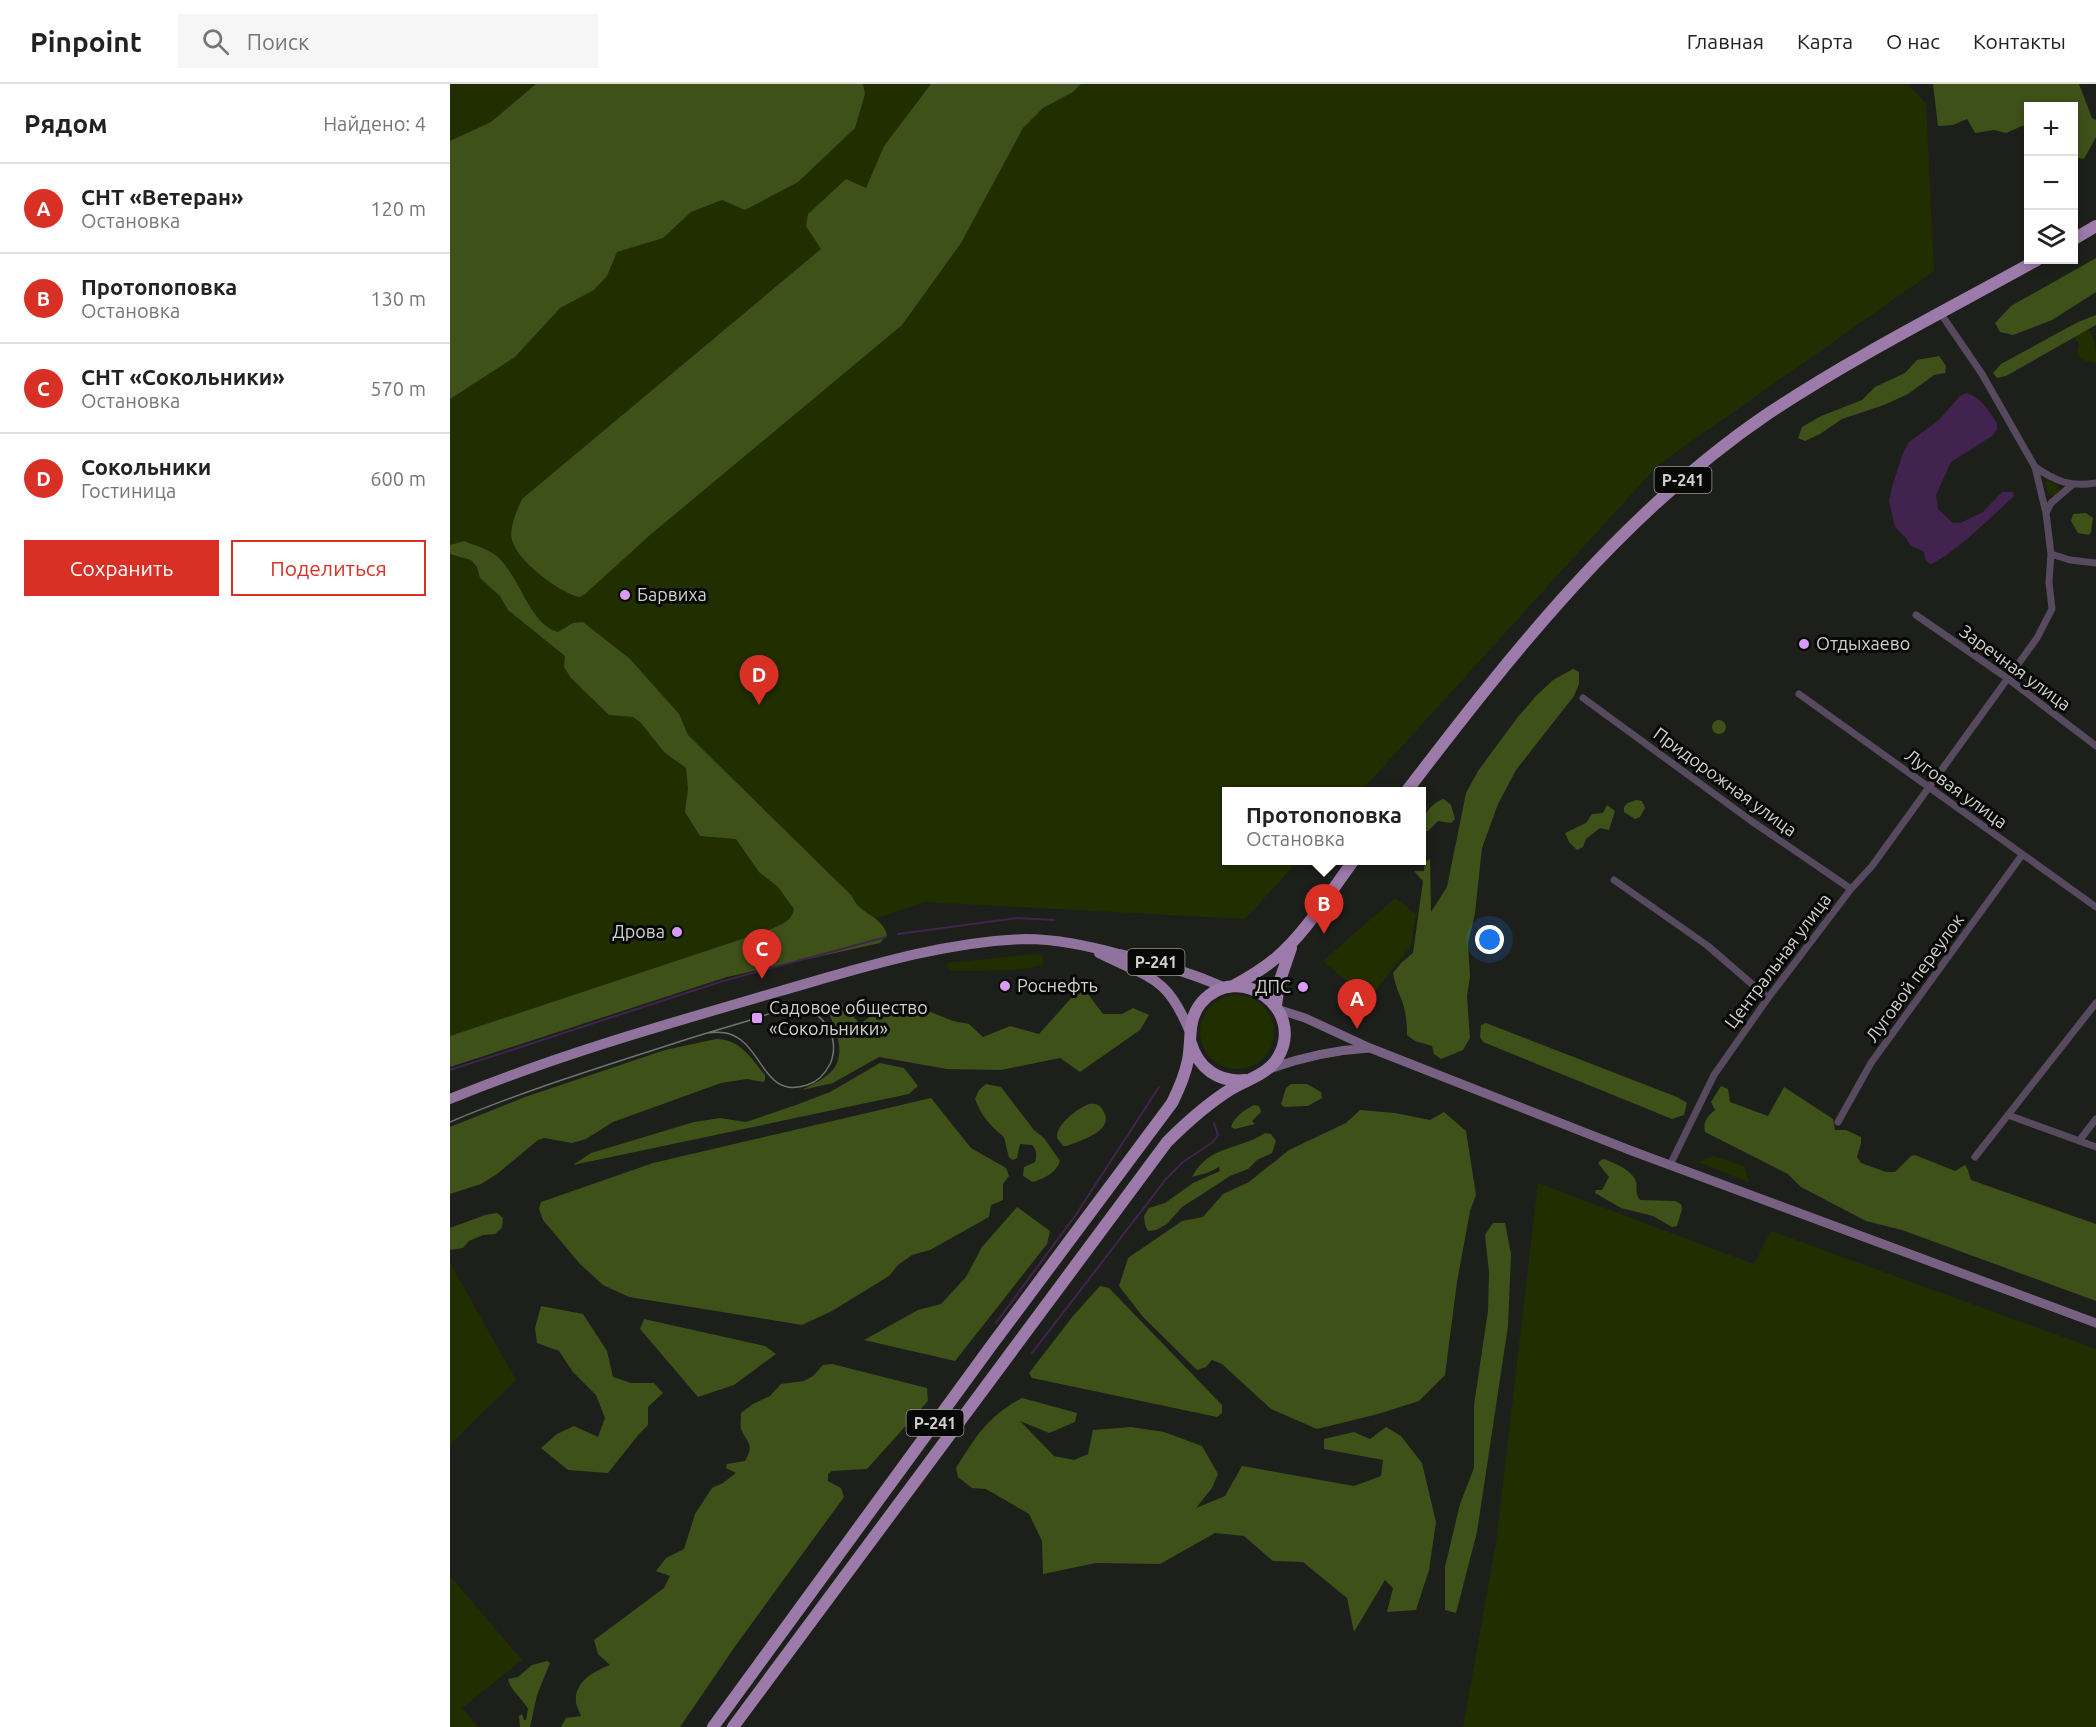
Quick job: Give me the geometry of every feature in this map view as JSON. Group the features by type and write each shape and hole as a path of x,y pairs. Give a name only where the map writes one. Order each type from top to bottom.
{"highway":[{"path":"2078,235 2096,226"},
{"name":"Р-241","path":"1410,787 1464,716 1609,548 1662,498 1714,454 1768,414 1867,353 2030,264"},
{"name":"Р-241","path":"713,1727 1172,1103 1182,1082 1188,1060 1193,1015 1200,1004 1209,995 1255,974 1276,958 1295,939 1351,865"},
{"name":"Р-241","path":"733,1727 1167,1142 1194,1116 1231,1089 1267,1070 1276,1059 1282,1047 1284,1033 1282,1018 1276,1008 1279,983 1285,960 1295,939"},
{"path":"1229,987 1256,990 1267,997 1276,1008"},
{"path":"1190,1036 1193,1052 1208,1071 1219,1077 1237,1080 1255,1077"}],"main road":[{"path":"450,1099 565,1055 899,958 947,948 1025,939 1083,945"},
{"name":"Р-241","path":"1083,945 1187,971 1229,987"},
{"name":"Р-241","path":"1083,945 1159,982 1174,1000 1190,1036"},
{"path":"1276,1008 1305,1018 1370,1048 1670,1165 2096,1323"},
{"path":"1267,1070 1311,1055 1370,1048"}],"street":[{"name":"Центральная улица","path":"1670,1165 1714,1075 1768,998 1851,889 1872,867 1928,786 2037,638 2052,609 2049,582 2051,554 2046,513 2035,468 1982,374 1941,314"},
{"path":"2035,468 2051,478 2072,485 2096,483"},
{"path":"2046,513 2051,503 2072,485"},
{"path":"2051,554 2070,560 2096,563"},
{"name":"Заречная улица","path":"1916,615 2007,678 2096,746"},
{"name":"Луговая улица","path":"1799,694 2096,907"},
{"name":"Придорожная улица","path":"1583,698 1750,820 1851,889"},
{"name":"Луговой переулок","path":"1838,1122 1872,1063 2022,855"},
{"path":"1614,880 1708,946 1768,998"},
{"path":"1975,1157 2096,1003"},
{"path":"2008,1115 2096,1147"},
{"path":"2079,1141 2096,1119"}],"green space":[{"path":"450,84 1908,84 1926,104 1934,271 1658,465 1365,787 1222,787 1222,865 1294,865 1245,919 925,902 450,1060"},
{"path":"536,84 863,84 865,94 855,128 798,182 745,210 722,200 691,212 663,238 617,252 607,276 594,290 560,308 515,357 450,399 450,141 491,122"},
{"path":"931,84 1081,84 1073,92 1043,108 1023,128 961,243 902,325 650,535 585,594 579,597 571,594 540,575 522,557 512,540 513,524 522,499 821,249 806,226 808,214 846,179 866,188 884,146"},
{"path":"1933,84 2079,84 2092,118 2096,120 2096,137 2084,159 2078,158 2078,102 2024,102 2024,126 2006,133 1994,130 1975,133 1967,119 1953,125 1938,126"},
{"path":"2096,258 2096,292 2052,320 2013,335 2000,332 1995,323 2011,306"},
{"path":"2096,315 2096,325 2006,376 1997,378 1993,373 2001,364 2078,322"},
{"path":"2084,330 2089,331 2093,337 2096,363 2083,360 2077,354 2079,343 2074,336"},
{"path":"1939,356 1946,366 1945,373 1934,375 1908,394 1884,405 1842,419 1805,441 1798,438 1802,427 1821,416 1862,400 1875,387 1905,373 1917,360"},
{"path":"2047,480 2058,486 2059,490 2053,496 2048,493 2045,483"},
{"path":"2086,513 2093,518 2089,535 2078,533 2071,521 2073,514"},
{"path":"464,541 491,552 503,562 531,609 548,627 558,632 573,623 583,622 630,659 679,714 688,735 852,896 859,907 880,923 887,935 880,943 727,977 450,1067 450,1036 769,930 788,920 794,909 778,887 759,872 736,839 700,836 685,812 688,789 686,768 664,752 641,723 633,717 609,715 571,678 564,667 565,656 508,610 500,596 480,578 477,567 471,560 450,554 450,545"},
{"path":"1573,669 1579,672 1579,684 1574,696 1516,770 1498,804 1482,848 1475,913 1468,944 1470,976 1467,996 1470,1038 1463,1050 1441,1059 1434,1054 1432,1046 1415,1041 1407,1035 1404,1009 1393,973 1413,953 1423,881 1414,871 1424,871 1426,861 1430,859 1431,912 1447,887 1466,793 1478,771 1517,718 1553,680"},
{"path":"1719,720 1724,722 1726,727 1724,732 1719,734 1714,732 1712,727 1714,722"},
{"path":"1444,799 1451,805 1455,819 1451,823 1438,821 1426,831 1426,813"},
{"path":"1636,800 1642,801 1645,808 1640,817 1635,819 1624,812 1624,807"},
{"path":"1607,805 1615,811 1609,830 1600,828 1586,839 1583,847 1577,850 1569,842 1565,833 1586,823 1592,814 1603,813"},
{"path":"1395,898 1416,914 1411,946 1371,996 1344,979 1323,961"},
{"path":"1035,954 1043,956 1044,963 1027,968 1000,970 951,971 946,967 948,963"},
{"path":"1082,986 1103,1014 1122,1014 1133,1008 1149,1015 1140,1030 1080,1072 1060,1058 1001,1070 947,1069 879,1057 833,1083 802,1090 825,1077 836,1065 839,1058 838,1041 827,1009 841,1003 860,1024 887,1004 906,1002 953,1021 969,1024 983,1037 1010,1026 1039,1034"},
{"path":"1237,995 1251,998 1263,1006 1271,1018 1274,1032 1271,1046 1263,1058 1251,1066 1237,1069 1223,1066 1211,1058 1203,1046 1200,1032 1203,1018 1211,1006 1223,998"},
{"path":"1486,1023 1677,1097 1687,1103 1684,1115 1672,1119 1483,1042 1480,1037 1481,1025"},
{"path":"716,1039 732,1042 750,1056 765,1075 765,1080 763,1082 747,1079 721,1083 613,1122 586,1139 572,1143 544,1138 538,1140 497,1174 481,1184 450,1194 450,1127 525,1097 665,1050"},
{"path":"880,1063 904,1068 918,1086 909,1094 573,1165 591,1153 694,1122 720,1118 746,1122 830,1092"},
{"path":"986,1084 1001,1087 1034,1130 1044,1138 1060,1161 1050,1174 1033,1182 1023,1176 1024,1167 1035,1162 1036,1153 1032,1145 1020,1144 1017,1158 1013,1160 1009,1158 1004,1137 986,1120 975,1099 979,1090"},
{"path":"1291,1084 1307,1084 1321,1092 1322,1098 1308,1106 1284,1107 1281,1104 1286,1088"},
{"path":"1721,1086 1728,1089 1730,1102 1768,1116 1784,1087 1833,1119 1835,1130 1846,1130 1861,1137 1857,1157 1861,1163 1886,1172 1895,1172 1911,1156 1915,1155 1955,1171 1965,1165 1971,1180 2096,1224 2096,1301 1902,1230 1866,1221 1801,1187 1788,1174 1705,1132 1706,1120 1715,1110 1711,1102"},
{"path":"931,1098 971,1148 1006,1168 1009,1176 1003,1184 1003,1200 991,1205 989,1217 930,1250 912,1255 898,1265 889,1276 832,1311 802,1325 629,1297 603,1285 580,1264 543,1220 539,1209 541,1202 653,1163"},
{"path":"1089,1104 1096,1104 1104,1112 1106,1119 1104,1125 1087,1138 1063,1146 1057,1138 1060,1127 1073,1113"},
{"path":"1254,1105 1259,1106 1261,1112 1252,1121 1255,1124 1235,1129 1231,1127 1240,1114"},
{"path":"1360,1110 1395,1113 1430,1120 1444,1112 1466,1131 1476,1195 1470,1211 1457,1282 1445,1375 1419,1401 1317,1429 1271,1409 1222,1364 1212,1360 1206,1367 1197,1370 1143,1317 1119,1286 1128,1258 1182,1221 1203,1217 1223,1194 1249,1182 1289,1150 1346,1123"},
{"path":"1265,1133 1271,1134 1276,1141 1272,1153 1257,1160 1248,1169 1230,1176 1182,1207 1167,1224 1156,1230 1148,1231 1144,1216 1149,1208 1165,1203 1193,1183 1220,1171 1219,1167 1192,1177 1207,1159"},
{"path":"1714,1156 1744,1166 1749,1182 1698,1162"},
{"path":"1604,1159 1631,1174 1636,1182 1640,1200 1675,1201 1681,1204 1682,1209 1677,1226 1672,1227 1653,1216 1621,1208 1595,1193 1596,1190 1602,1190 1609,1177 1598,1163"},
{"path":"1538,1183 1754,1264 1771,1231 2096,1349 2096,1727 1463,1727 1496,1543"},
{"path":"1017,1207 1050,1231 1047,1244 955,1361 864,1340 918,1310 941,1304 966,1277 982,1247"},
{"path":"497,1213 503,1218 502,1228 495,1234 483,1235 469,1241 463,1248 450,1250 450,1228"},
{"path":"1493,1223 1505,1223 1511,1254 1508,1326 1477,1532 1456,1613 1445,1610 1445,1567 1460,1504 1474,1468 1474,1405 1488,1311 1489,1272 1485,1235"},
{"path":"450,1263 516,1380 450,1445"},
{"path":"1100,1286 1109,1288 1222,1405 1222,1413 1217,1417 1032,1378 1029,1373 1073,1316"},
{"path":"541,1306 583,1314 607,1351 613,1377 631,1383 654,1383 663,1393 648,1407 648,1425 608,1473 568,1470 541,1448 557,1434 574,1426 598,1437 605,1418 596,1395 573,1372 559,1351 537,1343 535,1328"},
{"path":"644,1319 765,1346 776,1354 734,1385 698,1397 640,1329"},
{"path":"832,1364 927,1388 928,1401 867,1469 832,1471 828,1474 828,1481 841,1488 844,1497 736,1645 680,1727 561,1727 566,1718 581,1716 576,1702 578,1688 592,1674 610,1665 598,1654 594,1640 664,1588 670,1576 656,1571 666,1558 684,1549 695,1514 712,1488 736,1473 726,1468 727,1464 745,1461 750,1447 741,1429 741,1413 770,1396 781,1384 804,1381 813,1376 823,1365"},
{"path":"1022,1398 1077,1413 1075,1422 1049,1433 1020,1421 1054,1456 1074,1460 1088,1454 1093,1430 1131,1427 1164,1432 1202,1446 1218,1474 1212,1488 1196,1508 1225,1496 1242,1466 1354,1486 1381,1476 1383,1460 1324,1449 1324,1439 1354,1432 1370,1439 1386,1427 1401,1436 1422,1463 1436,1522 1429,1570 1416,1610 1387,1612 1393,1588 1385,1580 1354,1632 1347,1598 1303,1562 1273,1561 1244,1536 1215,1533 1160,1564 1096,1563 1043,1574 1042,1541 1029,1514 986,1489 972,1488 958,1477 956,1468 991,1420"},
{"path":"450,1576 522,1660 462,1708 478,1727 450,1727"},
{"path":"547,1661 550,1663 537,1695 530,1727 520,1727 519,1716 522,1714 526,1720 528,1709 511,1687 508,1679 518,1677 532,1665"}],"shaded area":[{"path":"1966,393 1984,405 1997,423 1997,430 1992,436 1951,462 1936,495 1938,509 1953,523 1960,523 1983,512 2002,492 2013,492 2014,496 1960,545 1930,564 1925,559 1924,552 1910,545 1895,527 1889,501 1903,453 1909,442 1939,420 1960,396"}],"waterway":[{"path":"898,934 1017,918 1054,920"},
{"path":"450,1070 723,981 886,937"},
{"path":"996,1323 1075,1216 1159,1087"},
{"path":"1032,1353 1166,1179 1183,1162 1213,1142 1218,1135 1214,1123"}],"tram line":[{"path":"450,1122 569,1077 699,1035 792,1008 812,1012 820,1018 831,1034 833,1054 826,1071 814,1082 794,1087 783,1086 775,1081 741,1040 725,1033 707,1033"}],"place":[{"name":"Барвиха","path":"625,595"},
{"name":"Отдыхаево","path":"1804,644"},
{"name":"Сокольники","path":"759,705"},
{"name":"Дрова","path":"677,932"},
{"name":"Протопоповка","path":"1324,934"},
{"name":"СНТ «Сокольники»","path":"762,979"},
{"name":"Роснефть","path":"1005,986"},
{"name":"ДПС","path":"1303,987"},
{"name":"Садовое общество «Сокольники»","path":"757,1018"},
{"name":"СНТ «Ветеран»","path":"1357,1029"}]}
